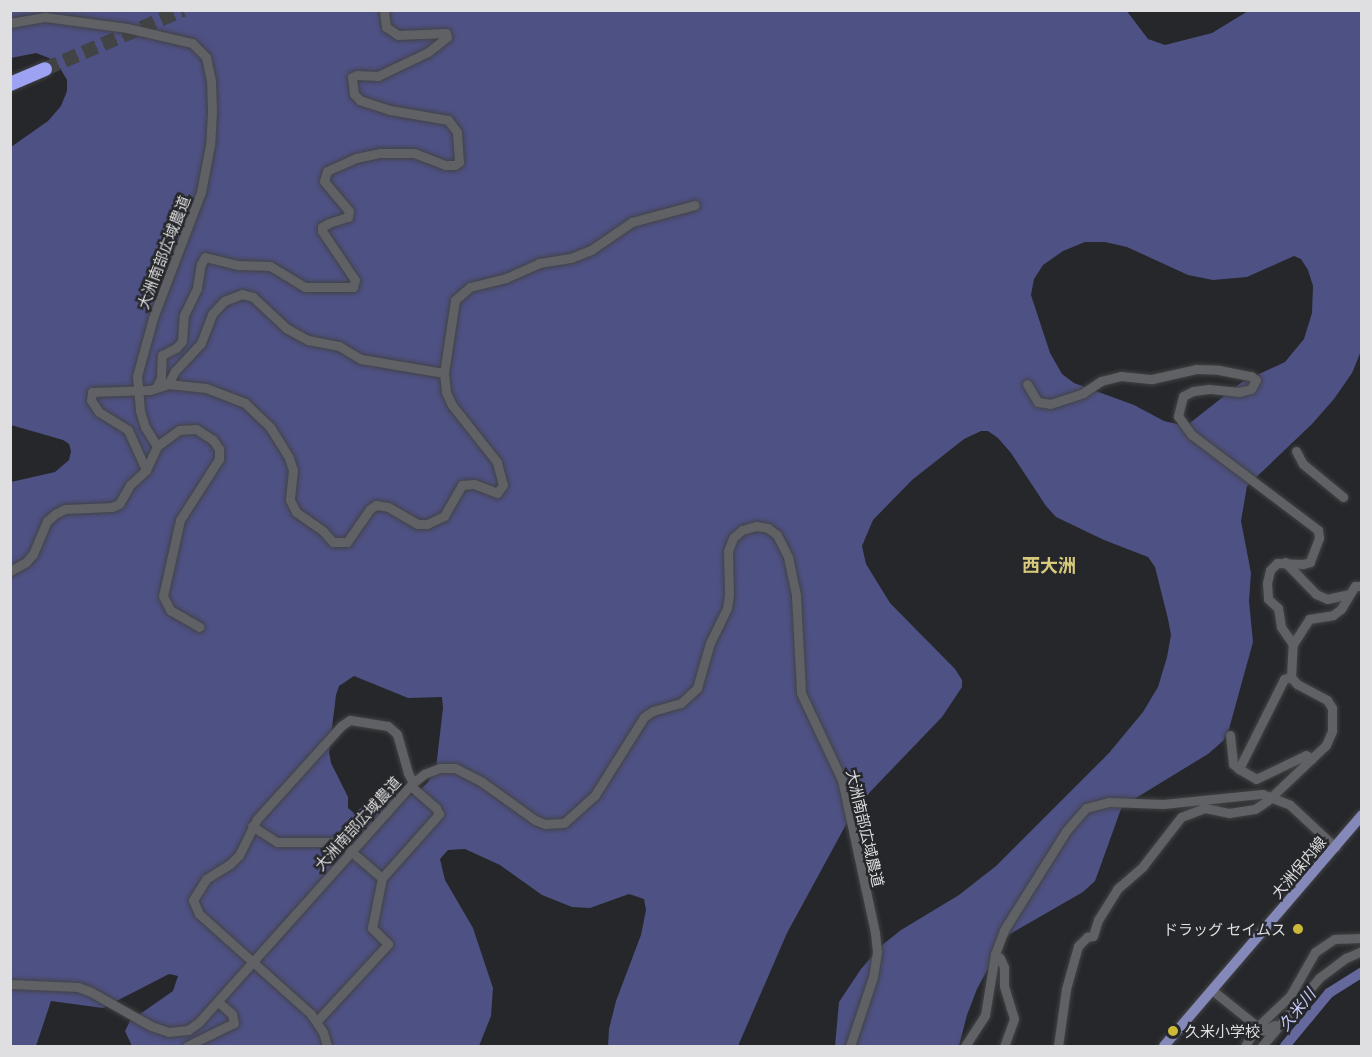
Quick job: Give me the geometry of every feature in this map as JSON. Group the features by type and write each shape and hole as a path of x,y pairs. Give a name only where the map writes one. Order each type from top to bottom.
{"highway":[{"path":"10,84 45,69"}],"main road":[{"name":"大洲保内線","path":"1164,1047 1362,815"}],"street":[{"path":"157,387 161,378 162,355 176,348 182,341 184,315 197,288 201,264 205,257 238,265 270,266 284,272 304,287 353,287 355,280 322,231 322,227 329,223 348,217 349,212 324,182 327,171 356,158 380,153 414,153 445,165 455,165 459,162 457,132 448,120 390,110 360,100 354,94 352,77 357,75 378,76 428,52 447,37 446,33 398,35 386,27 384,10"},
{"name":"大洲南部広域農道","path":"10,23 45,17 128,28 192,43 206,57 211,81 212,111 210,145 201,192 153,318 142,354 136,390 145,427 157,446"},
{"path":"146,470 128,430 99,412 91,400 92,392 150,390 168,384 206,388 230,395 260,414 270,427 289,458 293,470 290,500 296,512 323,531 333,542 341,544 347,542 370,509 376,505 388,507 417,524 427,524 444,516 462,485 474,484 496,493 502,489 503,475 497,462 452,405 446,392 444,373 452,313 459,294 470,287 506,278 539,263 571,258 591,250 632,222 695,205"},
{"path":"168,384 175,371 201,343 212,314 224,301 242,294 253,297 286,328 308,340 339,346 361,359 444,373"},
{"path":"1027,384 1038,402 1050,404 1083,393 1101,381 1120,376 1152,379 1196,369 1219,370 1251,376 1256,380 1256,384 1251,389 1239,392 1209,389 1183,396 1178,416 1192,435 1318,530 1319,537 1310,562 1304,564 1277,563 1270,570 1267,583 1268,599 1278,608 1281,627 1293,644"},
{"path":"10,571 20,567 33,555 47,521 55,514 65,509 119,504 130,485 146,470 157,446 179,430 196,429 213,440 219,449 219,459 214,470 180,519 163,596 170,610 200,627"},
{"path":"1296,451 1303,464 1343,497"},
{"name":"大洲南部広域農道","path":"10,984 65,986 84,990 168,1032 188,1030 200,1022 412,784 440,768 454,768 482,782 545,824 564,823 575,816 595,795 644,717 653,711 681,703 697,688 710,643 727,608 728,551 733,538 742,530 756,526 768,528 783,544 794,580 801,693 842,780 875,933 877,952 873,977 850,1047"},
{"path":"1286,562 1316,594 1327,599 1348,594"},
{"path":"1058,1047 1066,989 1078,946 1087,937 1093,936 1098,920 1117,889 1143,866 1181,817 1205,808 1229,813 1255,808 1272,796 1312,759 1330,738 1332,708 1327,700 1297,684 1291,677 1293,644 1309,618 1333,615 1341,609 1348,594 1355,586 1362,586"},
{"path":"1239,769 1284,679 1291,677"},
{"path":"317,1022 388,944 372,928 382,878 439,814 412,784 397,734 388,726 350,720 341,726 252,825 239,855 230,864 206,879 193,900 199,914 317,1022 327,1047"},
{"path":"1230,735 1233,764 1256,779 1306,755 1312,759"},
{"path":"965,1047 986,1015 995,954 1004,930 1066,831 1086,808 1109,802 1153,805 1248,795 1272,796 1290,805 1335,847"},
{"path":"252,825 271,841 330,840 340,842 382,878"},
{"path":"1245,1047 1257,1027 1290,996 1315,952 1334,939 1362,938"},
{"path":"1262,1047 1282,1020 1332,967 1362,951"},
{"path":"995,954 1000,958 1004,967 1004,986 1014,1019 1004,1047"},
{"path":"1212,990 1263,1030 1282,1020"},
{"path":"187,1047 209,1033 234,1023 232,1014 218,1002"}],"shaded area":[{"path":"11,10 1126,10 1148,39 1165,45 1212,33 1248,11 1361,11 1361,351 1352,373 1334,399 1312,424 1247,486 1241,521 1251,573 1249,601 1253,642 1229,729 1223,741 1208,754 1121,809 1095,881 1083,892 1010,934 1002,943 977,989 959,1046 835,1046 839,1002 861,969 881,946 901,930 959,895 996,866 1109,753 1143,712 1158,687 1167,657 1171,635 1168,619 1155,567 1148,557 1104,540 1056,517 998,438 988,431 981,431 964,439 912,480 873,520 862,546 866,564 890,603 955,669 962,680 962,687 942,717 870,792 848,821 787,933 738,1046 608,1046 609,1029 616,1001 641,935 646,910 644,899 629,894 590,908 572,907 542,895 500,865 465,849 448,850 440,859 445,880 473,928 493,988 491,1016 479,1046 132,1046 125,1031 130,1021 173,991 178,976 169,974 103,1008 51,1001 36,1046 11,1046 11,482 55,472 69,460 71,451 69,444 63,440 11,425 11,147 48,121 61,106 67,91 67,80 60,68 49,58 36,53 11,58","holes":["1085,242 1105,242 1127,247 1188,275 1213,280 1247,277 1294,256 1301,259 1308,270 1313,286 1312,313 1304,339 1285,362 1242,382 1186,426 1164,421 1134,405 1074,383 1062,374 1050,353 1031,295 1034,279 1043,265 1063,251","354,676 408,698 442,697 443,708 436,768 428,782 415,795 385,794 376,797 354,813 348,808 348,797 331,763 329,752 336,695 339,686"]}],"waterway":[{"name":"久米川","path":"1285,1046 1329,993 1362,972"}],"tunnel":[{"path":"45,69 183,10"}],"place":[{"name":"ドラッグ セイムス","path":"1298,929"},
{"name":"久米小学校","path":"1173,1031"}],"district":[{"name":"西大洲","path":"1049,564"}]}
